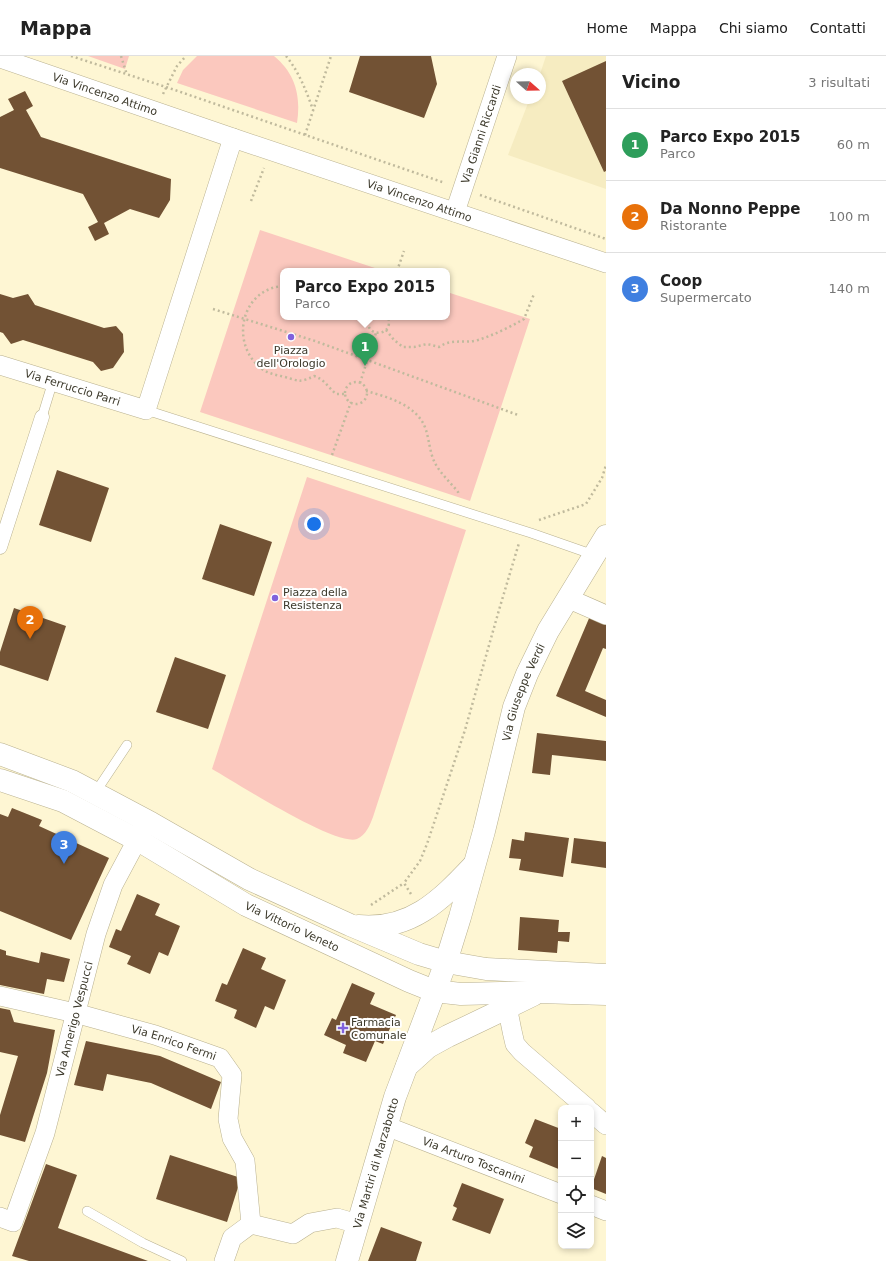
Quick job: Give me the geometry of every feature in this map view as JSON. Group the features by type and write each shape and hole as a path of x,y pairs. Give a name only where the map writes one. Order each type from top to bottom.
{"street":[{"name":"Via Gianni Riccardi","path":"455,212 507,56"},
{"name":"Via Vincenzo Attimo","path":"0,58 606,263"},
{"path":"146,410 233,138"},
{"name":"Via Ferruccio Parri","path":"0,365 146,410"},
{"path":"0,547 42,417"},
{"name":"Via Giuseppe Verdi","path":"434,991 446,962 475,864 514,707 526,674 567,598 606,536"},
{"path":"567,598 606,615"},
{"path":"0,754 72,781 147,821 249,880 412,951 446,962 486,968 606,975"},
{"name":"Via Vittorio Veneto","path":"0,780 63,801 136,840 246,906 409,981 434,991 509,1000"},
{"name":"Via Amerigo Vespucci","path":"6,1219 45,1133 96,934 113,885 147,821"},
{"name":"Via Giuseppe Verdi","path":"350,925 365,927 382,926 411,918 435,903 475,864"},
{"name":"Via Martiri di Marzabotto","path":"347,1261 386,1126 406,1066 434,991"},
{"path":"406,1066 428,1047 509,1000 538,992 606,994"},
{"name":"Via Enrico Fermi","path":"0,996 75,1013 156,1035 220,1058 232,1075 228,1119 232,1138 245,1161 251,1224"},
{"path":"509,1000 512,1031 515,1044 522,1052 584,1105"},
{"path":"594,1115 606,1125"},
{"name":"Via Arturo Toscanini","path":"386,1126 558,1193"},
{"path":"594,1206 606,1211"},
{"path":"224,1261 232,1238 251,1224 293,1234 310,1223 337,1218 358,1224"}],"lane":[{"path":"42,417 53,381"},
{"path":"146,410 528,532 594,555"},
{"path":"95,793 126,745"},
{"path":"87,1211 143,1243 182,1261"}],"path":[{"path":"71,56 166,87 606,239"},
{"path":"121,56 127,75"},
{"path":"157,111 166,87 177,66 186,56"},
{"path":"286,56 295,67 313,110"},
{"path":"305,135 332,56"},
{"path":"251,201 270,150"},
{"path":"398,268 404,251"},
{"path":"280,287 268,290 258,297 250,306 244,318 244,341 254,362 263,370 274,375 296,381 306,380 314,376 320,378 336,394 345,394"},
{"path":"386,330 394,340 403,347 414,347 427,344 439,347 446,342 477,340 512,326 524,319 534,294"},
{"path":"213,309 315,341 518,415"},
{"path":"368,320 368,326 376,333 386,330 390,324 389,320"},
{"path":"360,382 376,333"},
{"path":"353,382 360,382 365,387 366,391 364,400 357,403 348,400 345,394 346,387 353,382"},
{"path":"366,391 388,397 399,402 418,416 426,428 434,462 458,492 466,512"},
{"path":"328,468 351,402"},
{"path":"411,895 404,883 420,861 427,844 465,730 518,544 536,521 586,504 602,478 606,465"}],"shaded area":[{"path":"88,56 129,56 125,69"},
{"path":"197,56 274,56 287,70 295,86 298,104 297,123 177,83 183,70"},
{"path":"546,56 606,56 606,189 508,155 528,104 546,104 546,68 542,68"},
{"path":"260,230 375,268 280,268 280,320 450,320 450,293 530,319 470,501 200,412"},
{"path":"307,477 466,530 373,817 365,832 357,839 346,839 308,824 212,769"}],"building":[{"path":"360,56 431,56 437,84 424,118 349,92"},
{"path":"606,61 606,171 604,172 562,81"},
{"path":"25,91 33,106 26,110 41,137 171,179 170,200 159,218 130,209 104,223 109,234 95,241 88,227 98,222 83,194 0,168 0,117 14,110 8,99"},
{"path":"0,294 13,298 28,294 35,305 104,328 116,326 123,334 124,352 113,368 101,371 93,362 23,340 11,344 3,333 0,332"},
{"path":"57,470 109,488 91,542 39,525"},
{"path":"220,524 272,542 254,596 202,579"},
{"path":"14,608 66,626 48,681 0,665 0,652"},
{"path":"590,616 606,623 606,649 603,648 585,691 606,700 606,717 556,696"},
{"path":"175,657 226,675 208,729 156,712"},
{"path":"537,733 606,741 606,761 552,755 550,775 532,773"},
{"path":"12,808 42,820 39,826 109,858 71,940 0,911 0,814 8,817"},
{"path":"525,832 569,838 563,877 519,870 521,859 509,858 512,839 524,841"},
{"path":"574,838 606,842 606,868 571,863"},
{"path":"137,894 160,904 155,915 180,926 168,956 159,952 150,974 127,964 131,956 109,947 116,929 121,931"},
{"path":"520,917 559,920 558,932 570,932 569,942 558,941 557,953 518,950"},
{"path":"243,948 266,958 261,969 286,980 274,1010 265,1006 256,1028 234,1018 237,1010 215,1001 222,983 227,985"},
{"path":"0,949 6,951 6,955 39,963 41,952 70,959 64,982 47,979 44,994 0,985"},
{"path":"352,983 375,993 370,1004 396,1015 383,1044 375,1041 366,1062 343,1053 346,1045 324,1035 332,1018 336,1020"},
{"path":"0,1008 10,1010 14,1022 55,1030 47,1073 25,1142 0,1135 0,1115 18,1056 0,1052"},
{"path":"86,1041 160,1056 221,1082 211,1109 151,1083 107,1074 103,1091 74,1085"},
{"path":"535,1119 558,1128 558,1169 529,1157 533,1147 525,1143"},
{"path":"170,1155 241,1178 227,1222 156,1199"},
{"path":"602,1156 606,1158 606,1194 594,1189 594,1179"},
{"path":"46,1164 77,1175 58,1228 148,1261 29,1261 12,1256"},
{"path":"462,1183 504,1199 490,1234 452,1220 457,1208 453,1206"},
{"path":"381,1227 422,1242 416,1261 368,1261"}],"place":[{"name":"Piazza dell'Orologio","path":"291,337"},
{"name":"Parco Expo 2015","path":"365,366"},
{"name":"Piazza della Resistenza","path":"275,598"},
{"name":"Da Nonno Peppe","path":"30,639"},
{"name":"Coop","path":"64,864"},
{"name":"Farmacia Comunale","path":"343,1028"}]}
